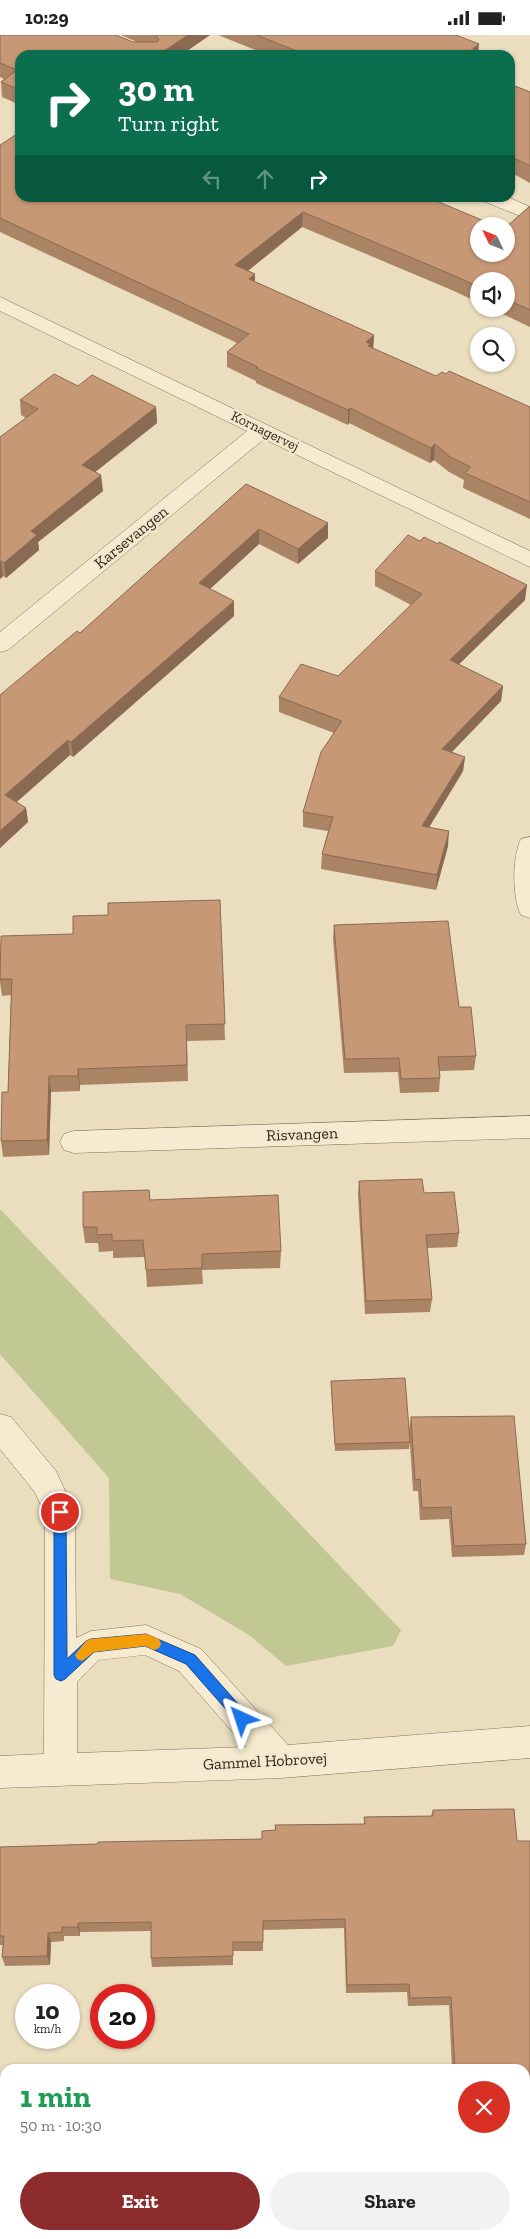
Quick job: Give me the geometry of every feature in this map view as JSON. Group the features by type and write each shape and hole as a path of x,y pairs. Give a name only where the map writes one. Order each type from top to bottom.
{"street":[{"path":"502,202 530,214"},
{"name":"Kornagervej","path":"0,303 530,560"},
{"name":"Karsevangen","path":"0,644 262,430"},
{"path":"530,846 527,884 530,909"},
{"name":"Risvangen","path":"74,1142 530,1127"},
{"path":"0,1427 45,1481 60,1512 61,1768"},
{"path":"61,1675 91,1646 146,1640 190,1660 281,1762"},
{"name":"Gammel Hobrovej","path":"0,1771 281,1762 530,1742"}],"green space":[{"path":"0,1209 401,1630 393,1646 286,1666 249,1635 180,1594 110,1579 109,1478 0,1354"}],"building":[{"path":"0,35 116,35 133,42 157,42 159,40 156,35 188,35 166,50 15,50 15,69 0,63"},
{"path":"256,35 456,35 479,44 471,50 294,50"},
{"path":"15,72 15,88 1,82"},
{"path":"515,86 530,92 530,166 515,158"},
{"path":"15,135 15,202 439,202 475,217 470,217 470,263 515,263 515,219 530,206 530,310 515,303 515,272 470,272 470,283 303,212 235,265 255,274 249,279 374,335 366,342 370,344 368,346 436,376 442,372 446,374 449,371 530,407 530,502 465,473 471,467 450,457 435,444 431,448 350,408 348,410 256,368 258,367 227,352 249,334 0,218 0,145"},
{"path":"54,374 78,386 92,375 156,407 82,465 101,475 31,531 37,535 4,563 0,562 0,437 38,409 20,400"},
{"path":"246,484 328,523 298,549 259,529 199,583 234,601 71,742 68,740 5,795 26,808 0,831 0,695 77,631 80,633"},
{"path":"408,535 420,541 424,537 438,544 439,542 527,585 450,660 503,686 442,749 465,757 422,826 449,831 437,875 322,854 333,817 303,812 321,752 342,721 279,697 301,664 338,676 422,594 375,571"},
{"path":"220,900 225,1024 186,1025 187,1065 78,1069 78,1076 49,1076 47,1140 1,1141 2,1092 8,1092 12,979 0,979 1,936 73,934 73,916 108,915 108,903"},
{"path":"448,921 459,1007 471,1007 476,1056 438,1057 440,1078 401,1079 399,1058 345,1059 334,925"},
{"path":"422,1179 424,1193 454,1192 459,1233 426,1235 432,1299 366,1301 359,1181"},
{"path":"149,1190 150,1200 278,1195 281,1251 202,1254 202,1268 146,1270 143,1240 112,1241 112,1234 97,1235 97,1227 83,1227 83,1192"},
{"path":"405,1378 410,1442 335,1444 331,1381"},
{"path":"514,1416 526,1544 454,1546 451,1507 422,1508 420,1479 415,1480 411,1417"},
{"path":"514,1809 517,1841 530,1841 530,2064 455,2064 451,1997 410,1998 409,1984 347,1985 345,1919 263,1921 263,1942 233,1942 233,1956 151,1958 151,1922 78,1923 78,1927 62,1927 62,1932 48,1933 47,1956 2,1957 4,1936 0,1936 0,1847 97,1844 98,1842 262,1839 262,1831 276,1830 275,1825 365,1824 364,1817 433,1816 433,1810"}],"slow traffic":[{"path":"82,1655 91,1646 146,1640 154,1644"}],"route":[{"path":"60,1512 61,1675 91,1646 146,1640 190,1660 242,1719"}]}
